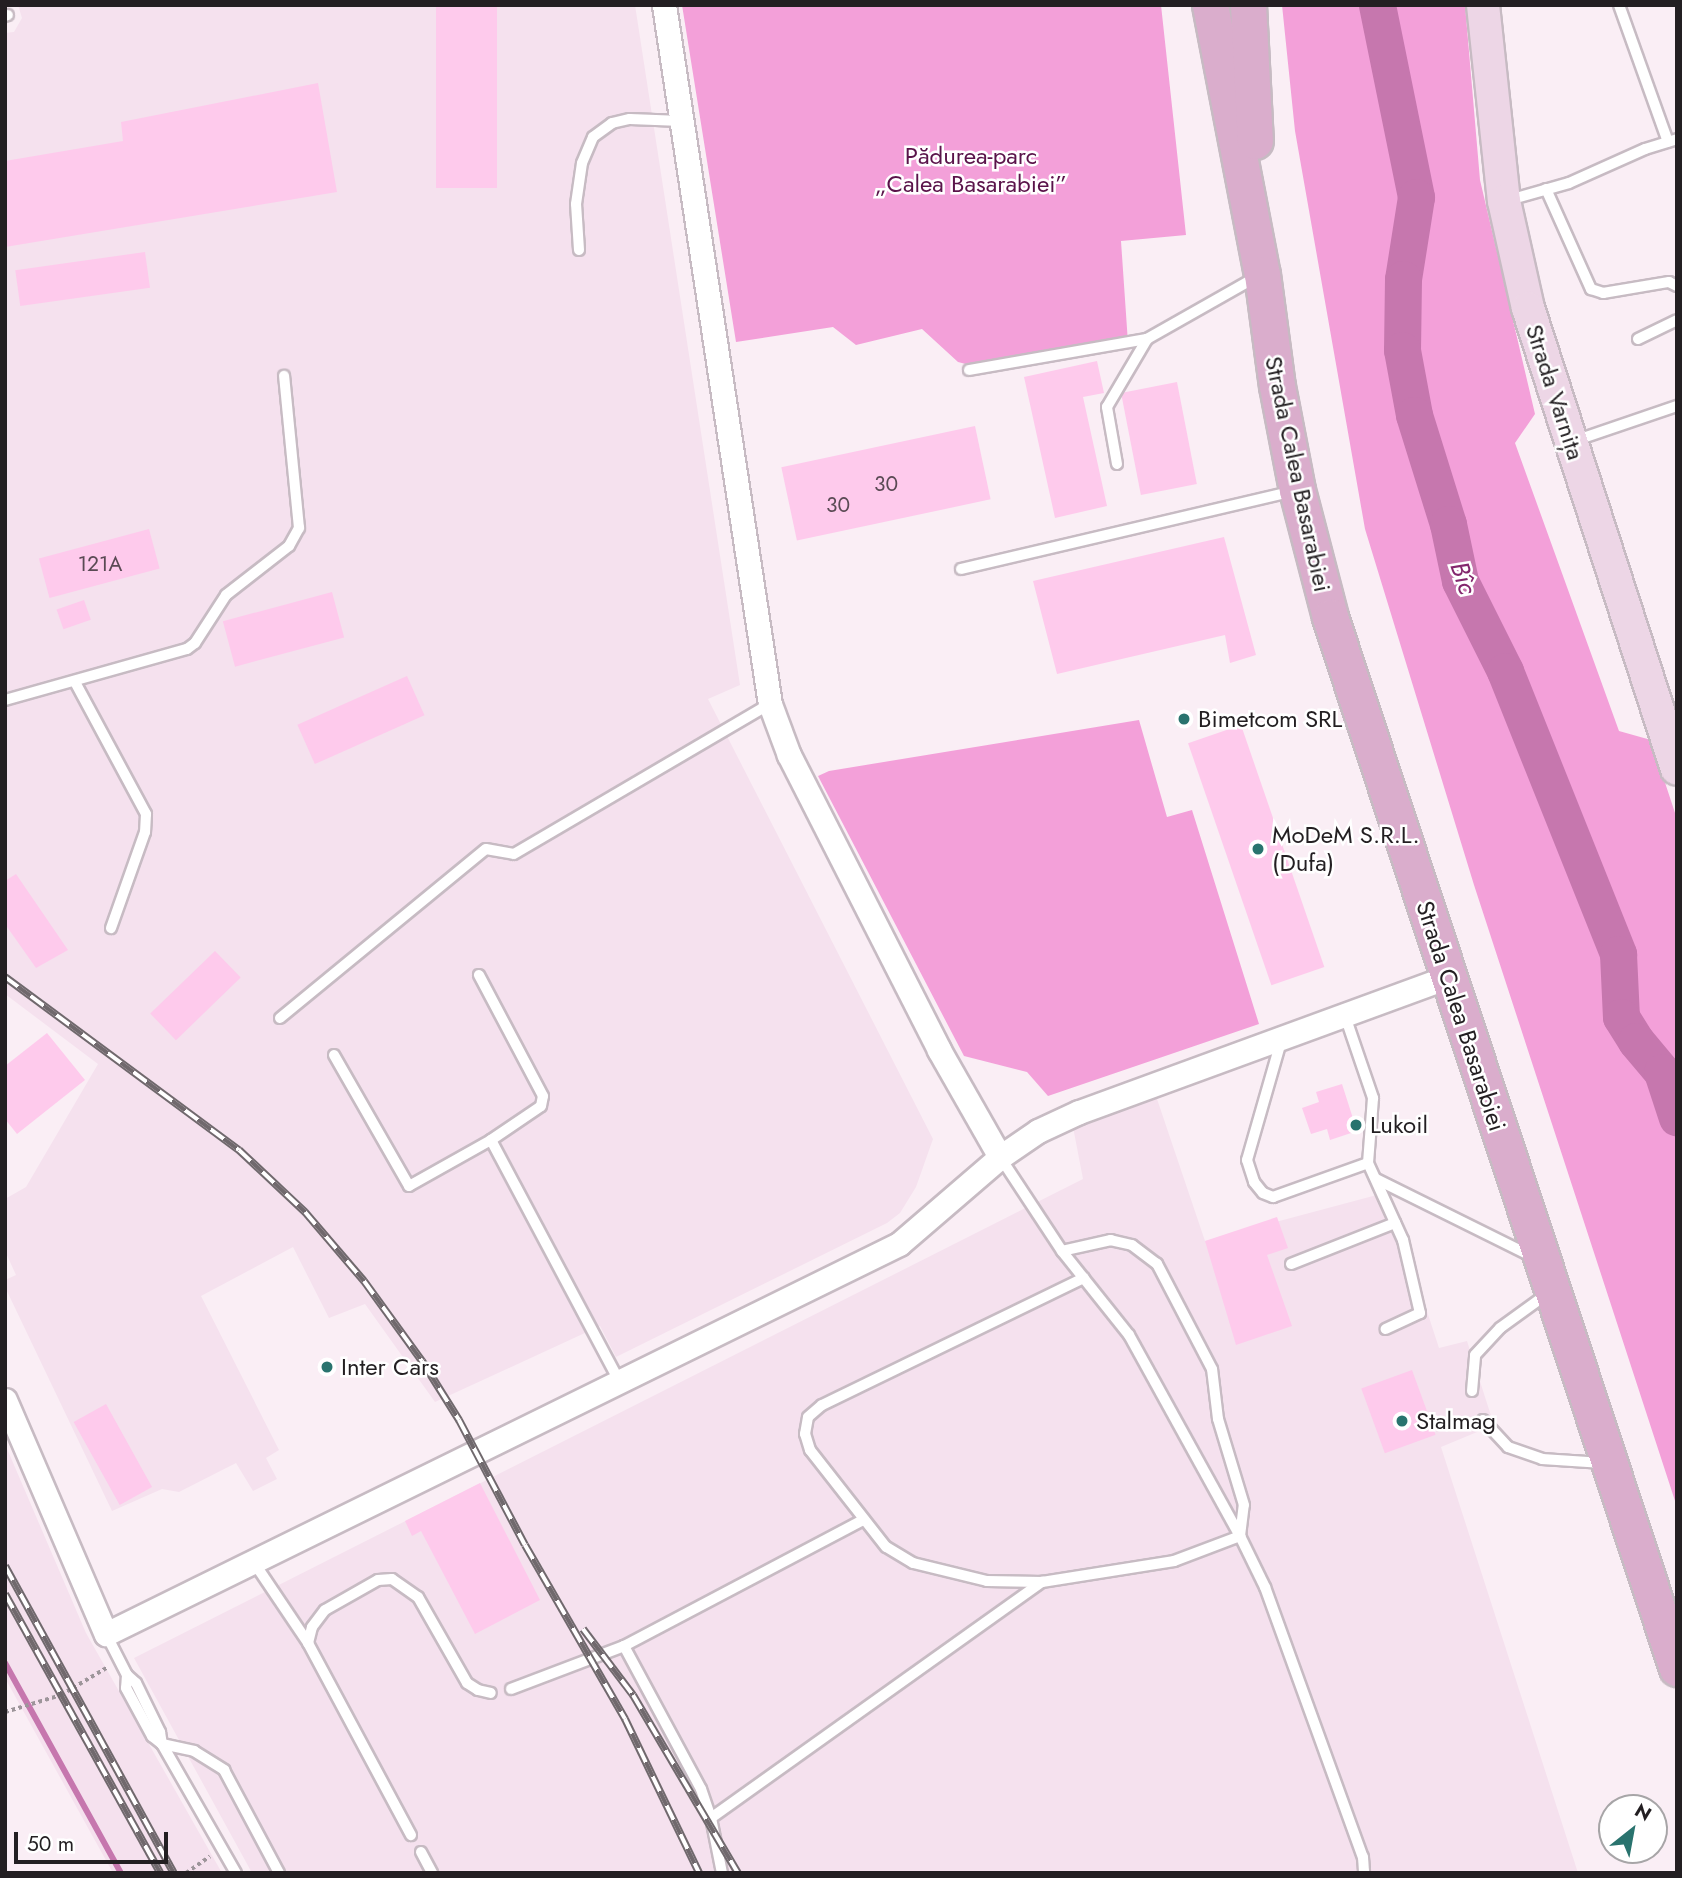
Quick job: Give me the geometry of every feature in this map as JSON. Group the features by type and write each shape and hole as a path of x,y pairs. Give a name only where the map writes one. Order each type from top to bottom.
{"main road":[{"name":"Strada Calea Basarabiei","path":"1210,5 1262,274 1277,386 1297,490 1330,617 1677,1668"},
{"name":"Strada Calea Basarabiei","path":"1248,5 1262,274"}],"street":[{"path":"664,5 770,704 789,755 939,1050 1000,1157"},
{"name":"Strada Varnița","path":"1483,5 1504,201 1528,308 1677,768"},
{"path":"5,1400 106,1634 899,1244 1000,1157 1038,1131 1079,1111 1448,977"}],"lane":[{"path":"1504,201 1546,189 1672,141 1619,5"},
{"path":"579,250 576,204 582,163 593,137 612,123 630,119 681,121"},
{"path":"1546,189 1591,289 1609,293 1669,282 1677,286"},
{"path":"969,370 1147,339 1262,274"},
{"path":"1638,339 1677,320"},
{"path":"1117,464 1107,407 1147,339"},
{"path":"5,700 187,649 195,643 226,595 283,551 299,528 284,376"},
{"path":"1571,442 1677,406"},
{"path":"961,569 1297,490"},
{"path":"75,682 146,814 145,832 110,928"},
{"path":"280,1018 486,849 514,854 770,704"},
{"path":"334,1055 409,1186 491,1140 541,1106 543,1096 480,975"},
{"path":"1345,1016 1373,1098 1368,1163 1403,1240 1420,1313 1385,1329"},
{"path":"1282,1038 1247,1160 1254,1182 1264,1193 1273,1197 1368,1163"},
{"path":"491,1140 619,1381"},
{"path":"1000,1157 1062,1251 1129,1335 1240,1536 1265,1587 1363,1857 1364,1873"},
{"path":"1376,1179 1547,1275 1475,1355 1472,1391"},
{"path":"1291,1264 1395,1223"},
{"path":"1062,1251 1111,1240 1132,1245 1157,1264 1212,1369 1218,1419 1244,1505 1240,1536"},
{"path":"1084,1278 822,1405 808,1417 805,1434 810,1450 886,1547 913,1563 986,1581 1042,1582 1174,1561 1240,1536"},
{"path":"1483,1420 1508,1447 1542,1459 1609,1464"},
{"path":"512,1689 624,1646 863,1520"},
{"path":"253,1561 308,1643 411,1835"},
{"path":"308,1643 312,1627 325,1610 378,1580 392,1579 418,1597 467,1683 478,1690 491,1693"},
{"path":"711,1818 1042,1582"},
{"path":"106,1634 127,1675 126,1688 152,1736 162,1744 236,1873"},
{"path":"624,1646 701,1788 711,1818 722,1873"},
{"path":"162,1744 194,1751 224,1770 279,1873"},
{"path":"421,1852 432,1873"}],"path":[{"path":"5,1712 38,1703 86,1682 90,1676"},
{"path":"186,1873 208,1856 223,1853"}],"shaded area":[{"path":"18,5 635,5 740,685 708,699 933,1139 916,1187 900,1213 887,1223 616,1357 600,1326 435,1402 365,1304 329,1318 293,1247 201,1296 279,1450 266,1458 277,1479 253,1491 236,1463 179,1492 162,1489 112,1511 5,1287 5,1280 16,1275 5,1251 5,1199 26,1187 98,1064 5,994 5,33 14,32 22,18"},
{"path":"1156,1096 1205,1241 1388,1192 1439,1348 1467,1341 1494,1425 1441,1447 1578,1873 252,1873 134,1658 1083,1179 1073,1127"},
{"path":"5,1444 86,1633 222,1873 113,1873 5,1678"}],"green space":[{"name":"Pădurea-parc „Calea Basarabiei”","path":"682,5 1161,5 1186,235 1121,241 1128,343 981,368 958,362 922,329 856,345 833,327 736,342"},
{"path":"1282,5 1465,5 1480,180 1535,414 1515,443 1619,731 1651,740 1677,819 1677,1507 1474,885 1365,529 1295,131"},
{"path":"1139,720 1167,817 1192,810 1259,1024 1048,1096 1027,1072 964,1056 818,776 829,771"}],"building":[{"path":"436,5 497,5 497,188 436,188"},
{"path":"318,83 337,192 5,247 5,161 123,141 121,122"},
{"path":"145,252 150,288 20,306 15,270"},
{"path":"1097,361 1104,393 1083,397 1107,506 1055,518 1024,377"},
{"path":"1177,382 1197,484 1141,495 1121,393"},
{"path":"975,426 991,499 797,541 781,467"},
{"path":"149,529 160,569 49,598 39,559"},
{"path":"1224,537 1256,655 1230,663 1225,635 1057,674 1033,581"},
{"path":"332,592 344,637 235,667 223,621"},
{"path":"84,600 91,620 63,629 57,609"},
{"path":"407,676 424,715 315,764 297,725"},
{"path":"1241,725 1324,967 1271,985 1188,743"},
{"path":"16,874 68,950 36,968 5,924 5,881"},
{"path":"215,951 241,978 176,1040 150,1014"},
{"path":"47,1033 85,1080 17,1134 5,1119 5,1066"},
{"path":"1342,1084 1357,1131 1330,1140 1327,1129 1311,1134 1302,1108 1319,1102 1316,1092"},
{"path":"1277,1217 1288,1248 1267,1255 1292,1326 1236,1345 1205,1241"},
{"name":"Stalmag","path":"1412,1370 1436,1435 1385,1453 1361,1388"},
{"path":"106,1404 152,1487 120,1505 74,1422"},
{"path":"480,1483 540,1600 475,1634 421,1531 412,1536 405,1521"}],"waterway":[{"name":"Bîc","path":"1377,5 1416,197 1403,279 1402,350 1414,415 1448,524 1460,581 1505,671 1618,954 1621,1017 1636,1041 1662,1072 1677,1118"},
{"path":"5,1663 121,1873"}],"railway":[{"path":"5,977 239,1150 305,1212 364,1281 422,1361 459,1420 525,1545 625,1719 699,1873"},
{"path":"5,1566 174,1873"},
{"path":"5,1594 160,1873"},
{"path":"583,1629 633,1695 738,1873"}],"place":[{"name":"Bimetcom SRL","path":"1184,719"},
{"name":"MoDeM S.R.L. (Dufa)","path":"1258,849"},
{"name":"Lukoil","path":"1356,1125"},
{"name":"Inter Cars","path":"327,1367"},
{"name":"Stalmag","path":"1402,1421"}]}
